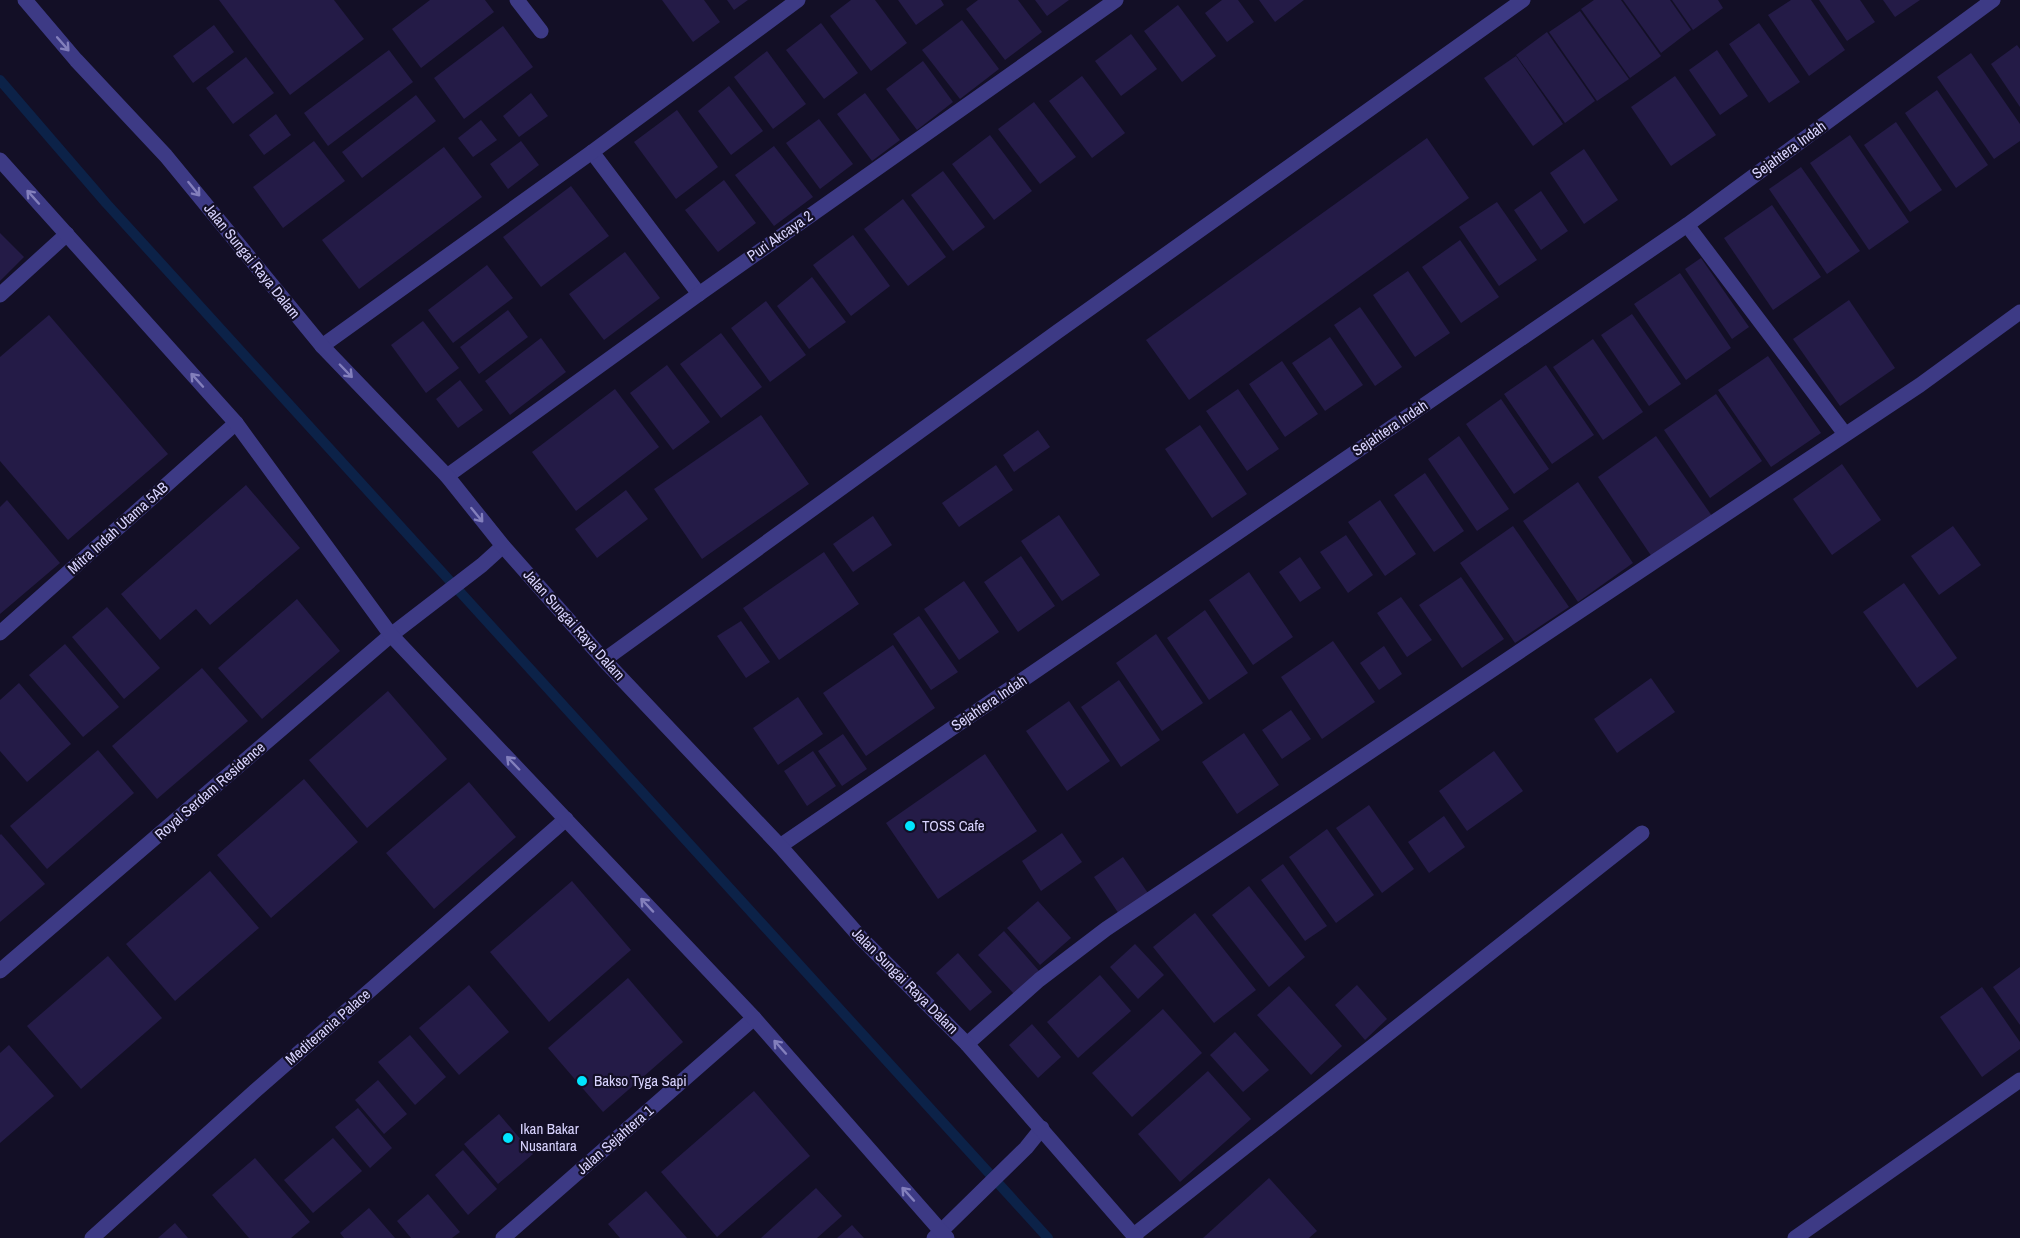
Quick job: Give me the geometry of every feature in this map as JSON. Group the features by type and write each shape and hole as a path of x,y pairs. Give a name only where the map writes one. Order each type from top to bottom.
{"street":[{"name":"Jalan Sungai Raya Dalam","path":"25,0 76,60 166,156 322,346 447,476 503,546 604,660 780,846 861,938 967,1044 1135,1236"},
{"path":"517,0 541,32"},
{"path":"322,346 592,152 798,0"},
{"name":"Puri Akcaya 2","path":"447,476 699,294 1116,0"},
{"path":"604,660 1076,318 1523,0"},
{"name":"Sejahtera Indah","path":"780,846 1687,225 1993,0"},
{"path":"592,152 699,294"},
{"path":"0,160 236,423 391,635 754,1018 941,1236 979,1192 1026,1148 1042,1128"},
{"path":"1687,225 1845,434"},
{"path":"0,296 67,234"},
{"path":"967,1044 1039,980 1106,929 1920,385 2020,312"},
{"name":"Mitra Indah Utama 5AB","path":"0,633 236,423"},
{"name":"Royal Serdam Residence","path":"0,971 391,635 482,565 503,546"},
{"name":"Mediterania Palace","path":"92,1238 255,1091 566,819"},
{"path":"1135,1236 1642,833"},
{"name":"Jalan Sejahtera 1","path":"503,1238 754,1018"},
{"path":"1795,1238 2020,1080"}],"building":[{"path":"219,0 334,0 364,39 290,95"},
{"path":"430,0 485,0 494,12 421,68 392,29"},
{"path":"662,0 704,0 720,22 693,42"},
{"path":"727,0 748,0 734,10"},
{"path":"851,0 875,0 907,43 871,71 830,16"},
{"path":"898,0 941,0 944,5 916,25"},
{"path":"978,0 1018,0 1042,32 1005,60 966,9"},
{"path":"1035,0 1069,0 1047,16"},
{"path":"1222,0 1238,0 1254,22 1227,42 1205,13"},
{"path":"1259,0 1304,0 1275,22"},
{"path":"1594,0 1621,0 1661,56 1630,78 1581,9"},
{"path":"1623,0 1670,0 1691,30 1661,53"},
{"path":"1672,0 1718,0 1723,8 1693,30"},
{"path":"1791,0 1811,0 1845,50 1809,76 1768,15"},
{"path":"1819,0 1860,0 1875,22 1847,41"},
{"path":"1883,0 1920,0 1895,17"},
{"path":"1178,5 1216,56 1182,82 1144,31"},
{"path":"1580,11 1629,79 1597,101 1549,32"},
{"path":"962,20 999,69 960,99 922,50"},
{"path":"821,23 858,73 824,99 786,50"},
{"path":"1759,23 1800,82 1769,103 1729,44"},
{"path":"214,25 234,52 193,83 173,56"},
{"path":"503,26 533,67 464,119 434,78"},
{"path":"1547,32 1595,101 1565,123 1516,55"},
{"path":"1131,34 1157,69 1121,96 1095,61"},
{"path":"2017,45 2020,49 2020,107 1991,64"},
{"path":"389,50 413,82 328,146 304,113"},
{"path":"1717,50 1748,96 1720,115 1689,70"},
{"path":"767,51 806,104 773,129 734,77"},
{"path":"1971,53 2020,124 2020,141 1994,159 1937,77"},
{"path":"1516,56 1563,124 1533,146 1484,78"},
{"path":"246,57 274,93 233,124 206,88"},
{"path":"923,61 953,102 917,130 886,89"},
{"path":"1082,76 1125,133 1092,158 1049,101"},
{"path":"1675,76 1716,135 1671,166 1631,107"},
{"path":"729,86 763,131 731,155 698,111"},
{"path":"1937,90 1988,165 1956,188 1905,113"},
{"path":"531,93 548,116 519,137 503,116"},
{"path":"865,93 900,140 872,161 837,114"},
{"path":"416,95 436,121 362,178 342,152"},
{"path":"1034,102 1076,157 1040,184 998,129"},
{"path":"677,110 718,167 676,199 634,142"},
{"path":"276,114 291,135 264,155 249,135"},
{"path":"819,119 853,164 820,189 786,143"},
{"path":"481,120 497,140 473,157 458,138"},
{"path":"1896,122 1942,190 1910,212 1864,145"},
{"path":"990,135 1032,191 994,220 952,164"},
{"path":"1850,135 1909,222 1869,250 1810,163"},
{"path":"1427,138 1469,198 1189,400 1146,340"},
{"path":"314,141 345,181 283,228 253,187"},
{"path":"521,141 539,165 508,189 490,164"},
{"path":"774,146 813,197 774,226 735,175"},
{"path":"444,147 482,197 359,289 322,240"},
{"path":"1584,149 1618,200 1584,224 1550,173"},
{"path":"1801,167 1860,251 1827,274 1769,189"},
{"path":"943,171 985,227 953,251 911,195"},
{"path":"724,180 756,223 718,252 685,210"},
{"path":"571,186 609,236 541,287 503,237"},
{"path":"1541,191 1568,231 1541,250 1514,210"},
{"path":"903,199 946,257 908,286 864,229"},
{"path":"1497,202 1537,260 1499,286 1459,227"},
{"path":"1772,205 1821,277 1773,310 1724,238"},
{"path":"0,233 24,257 0,281"},
{"path":"853,235 890,286 851,316 813,265"},
{"path":"1460,240 1499,297 1461,323 1422,267"},
{"path":"625,252 660,298 604,340 569,294"},
{"path":"1701,258 1749,327 1732,339 1685,269"},
{"path":"487,265 513,298 453,343 428,310"},
{"path":"1408,271 1450,333 1415,357 1373,295"},
{"path":"1680,273 1731,348 1686,380 1634,304"},
{"path":"812,277 846,322 809,349 777,306"},
{"path":"1849,300 1895,368 1840,406 1793,339"},
{"path":"766,301 806,355 770,382 731,328"},
{"path":"1360,307 1402,367 1375,386 1334,325"},
{"path":"508,310 528,337 479,374 460,347"},
{"path":"1632,314 1681,384 1649,406 1601,335"},
{"path":"49,315 168,454 68,540 0,461 0,357"},
{"path":"423,321 459,368 426,393 391,345"},
{"path":"721,333 762,387 721,418 680,364"},
{"path":"1330,337 1363,385 1325,411 1292,363"},
{"path":"541,338 566,372 510,415 485,381"},
{"path":"1593,339 1643,412 1603,440 1553,367"},
{"path":"1768,356 1821,433 1771,467 1718,390"},
{"path":"1282,361 1318,414 1285,437 1249,384"},
{"path":"667,365 710,422 673,450 630,393"},
{"path":"1546,365 1594,435 1552,464 1504,394"},
{"path":"460,380 483,410 458,428 436,399"},
{"path":"615,389 659,447 576,511 532,452"},
{"path":"1238,389 1279,449 1247,471 1206,411"},
{"path":"1716,394 1762,461 1710,498 1664,430"},
{"path":"1501,399 1549,469 1514,494 1466,424"},
{"path":"761,415 809,484 702,559 654,489"},
{"path":"1200,425 1247,494 1212,518 1165,449"},
{"path":"1038,430 1050,447 1014,472 1003,455"},
{"path":"1459,436 1509,509 1477,531 1428,459"},
{"path":"1656,436 1712,516 1652,557 1598,477"},
{"path":"1842,464 1881,520 1832,555 1793,499"},
{"path":"996,465 1013,490 959,527 942,503"},
{"path":"1425,473 1464,531 1434,552 1394,495"},
{"path":"1578,482 1633,563 1578,602 1523,521"},
{"path":"246,485 300,548 210,625 196,609 160,640 121,594"},
{"path":"626,490 648,519 597,558 575,529"},
{"path":"7,500 60,563 0,614 0,507"},
{"path":"1380,500 1416,554 1385,576 1348,522"},
{"path":"1059,515 1100,575 1062,601 1021,541"},
{"path":"873,516 892,545 853,572 833,544"},
{"path":"1513,526 1569,607 1515,643 1460,563"},
{"path":"1953,526 1981,565 1939,595 1911,556"},
{"path":"1346,535 1373,575 1348,593 1320,552"},
{"path":"824,552 859,604 779,660 743,608"},
{"path":"1021,556 1055,606 1018,632 984,582"},
{"path":"1300,557 1321,588 1300,602 1279,572"},
{"path":"1249,572 1293,637 1253,665 1209,600"},
{"path":"1461,577 1504,639 1462,668 1419,605"},
{"path":"964,581 999,632 959,660 924,609"},
{"path":"1904,583 1957,658 1917,688 1863,612"},
{"path":"1401,597 1432,640 1407,657 1377,613"},
{"path":"297,599 340,651 262,719 218,668"},
{"path":"107,607 160,668 124,699 72,637"},
{"path":"1205,610 1248,673 1209,700 1167,638"},
{"path":"919,616 958,672 931,690 893,634"},
{"path":"741,621 770,662 746,678 717,636"},
{"path":"1156,634 1203,703 1162,731 1116,663"},
{"path":"1333,641 1375,702 1322,739 1281,677"},
{"path":"65,644 119,707 83,737 29,675"},
{"path":"893,645 935,708 866,756 823,693"},
{"path":"1384,646 1402,674 1379,690 1360,663"},
{"path":"202,668 248,721 157,799 112,746"},
{"path":"1651,678 1675,712 1617,753 1594,719"},
{"path":"1119,680 1160,740 1121,767 1081,707"},
{"path":"19,683 71,744 27,782 0,751 0,700"},
{"path":"388,691 447,759 367,828 309,760"},
{"path":"798,697 823,734 778,765 753,728"},
{"path":"1069,701 1110,761 1067,791 1026,731"},
{"path":"1291,710 1311,739 1282,759 1262,730"},
{"path":"1244,733 1279,785 1237,814 1202,762"},
{"path":"843,734 867,769 842,786 818,751"},
{"path":"98,750 134,793 47,869 10,826"},
{"path":"813,751 836,786 807,806 784,771"},
{"path":"1494,751 1523,791 1467,831 1439,791"},
{"path":"985,754 1037,831 938,899 886,823"},
{"path":"304,779 358,842 271,918 217,855"},
{"path":"469,782 516,837 434,909 386,853"},
{"path":"1369,805 1414,869 1382,893 1336,828"},
{"path":"1444,816 1465,847 1429,873 1408,842"},
{"path":"1327,829 1374,895 1336,923 1289,857"},
{"path":"1062,833 1082,862 1041,891 1022,861"},
{"path":"0,835 45,884 0,922"},
{"path":"1123,857 1150,896 1121,917 1094,877"},
{"path":"1283,864 1327,926 1305,941 1261,880"},
{"path":"210,871 259,928 175,1001 126,944"},
{"path":"572,881 631,950 549,1022 490,952"},
{"path":"1249,886 1305,957 1269,987 1212,915"},
{"path":"1038,901 1071,938 1040,965 1007,928"},
{"path":"1195,913 1256,990 1214,1023 1153,947"},
{"path":"1004,931 1039,971 1014,994 978,955"},
{"path":"1135,944 1164,975 1138,999 1110,967"},
{"path":"958,953 992,992 970,1011 936,973"},
{"path":"108,956 162,1018 81,1089 27,1026"},
{"path":"2020,967 2020,1025 1993,987"},
{"path":"1100,975 1131,1011 1078,1058 1047,1022"},
{"path":"628,978 683,1042 603,1112 548,1048"},
{"path":"469,985 509,1032 459,1075 419,1028"},
{"path":"1357,985 1387,1019 1365,1040 1335,1005"},
{"path":"1289,986 1342,1046 1311,1075 1257,1015"},
{"path":"1982,987 2020,1042 2020,1049 1982,1077 1940,1017"},
{"path":"1163,1009 1202,1053 1132,1117 1092,1073"},
{"path":"1032,1024 1061,1057 1038,1078 1009,1045"},
{"path":"1235,1032 1269,1070 1243,1092 1210,1055"},
{"path":"410,1035 446,1077 415,1105 378,1062"},
{"path":"9,1045 54,1096 0,1143 0,1053"},
{"path":"1208,1071 1251,1119 1180,1182 1138,1134"},
{"path":"378,1080 407,1114 384,1134 355,1100"},
{"path":"754,1091 810,1156 717,1237 661,1172"},
{"path":"358,1108 392,1148 370,1168 335,1127"},
{"path":"499,1114 533,1154 498,1184 464,1144"},
{"path":"333,1138 362,1171 313,1213 284,1180"},
{"path":"463,1150 497,1189 468,1215 435,1175"},
{"path":"255,1158 310,1222 291,1238 249,1238 212,1195"},
{"path":"1269,1178 1317,1231 1309,1238 1203,1238"},
{"path":"816,1188 842,1216 817,1238 761,1238"},
{"path":"646,1191 687,1238 620,1238 608,1224"},
{"path":"428,1194 460,1232 452,1238 411,1238 397,1221"},
{"path":"369,1208 395,1238 344,1238 340,1233"},
{"path":"175,1223 188,1238 158,1238"},
{"path":"852,1225 864,1238 837,1238"}],"waterway":[{"path":"0,80 106,203 1048,1238"}],"place":[{"name":"TOSS Cafe","path":"910,826"},
{"name":"Bakso Tyga Sapi","path":"582,1081"},
{"name":"Ikan Bakar Nusantara","path":"508,1138"}]}
